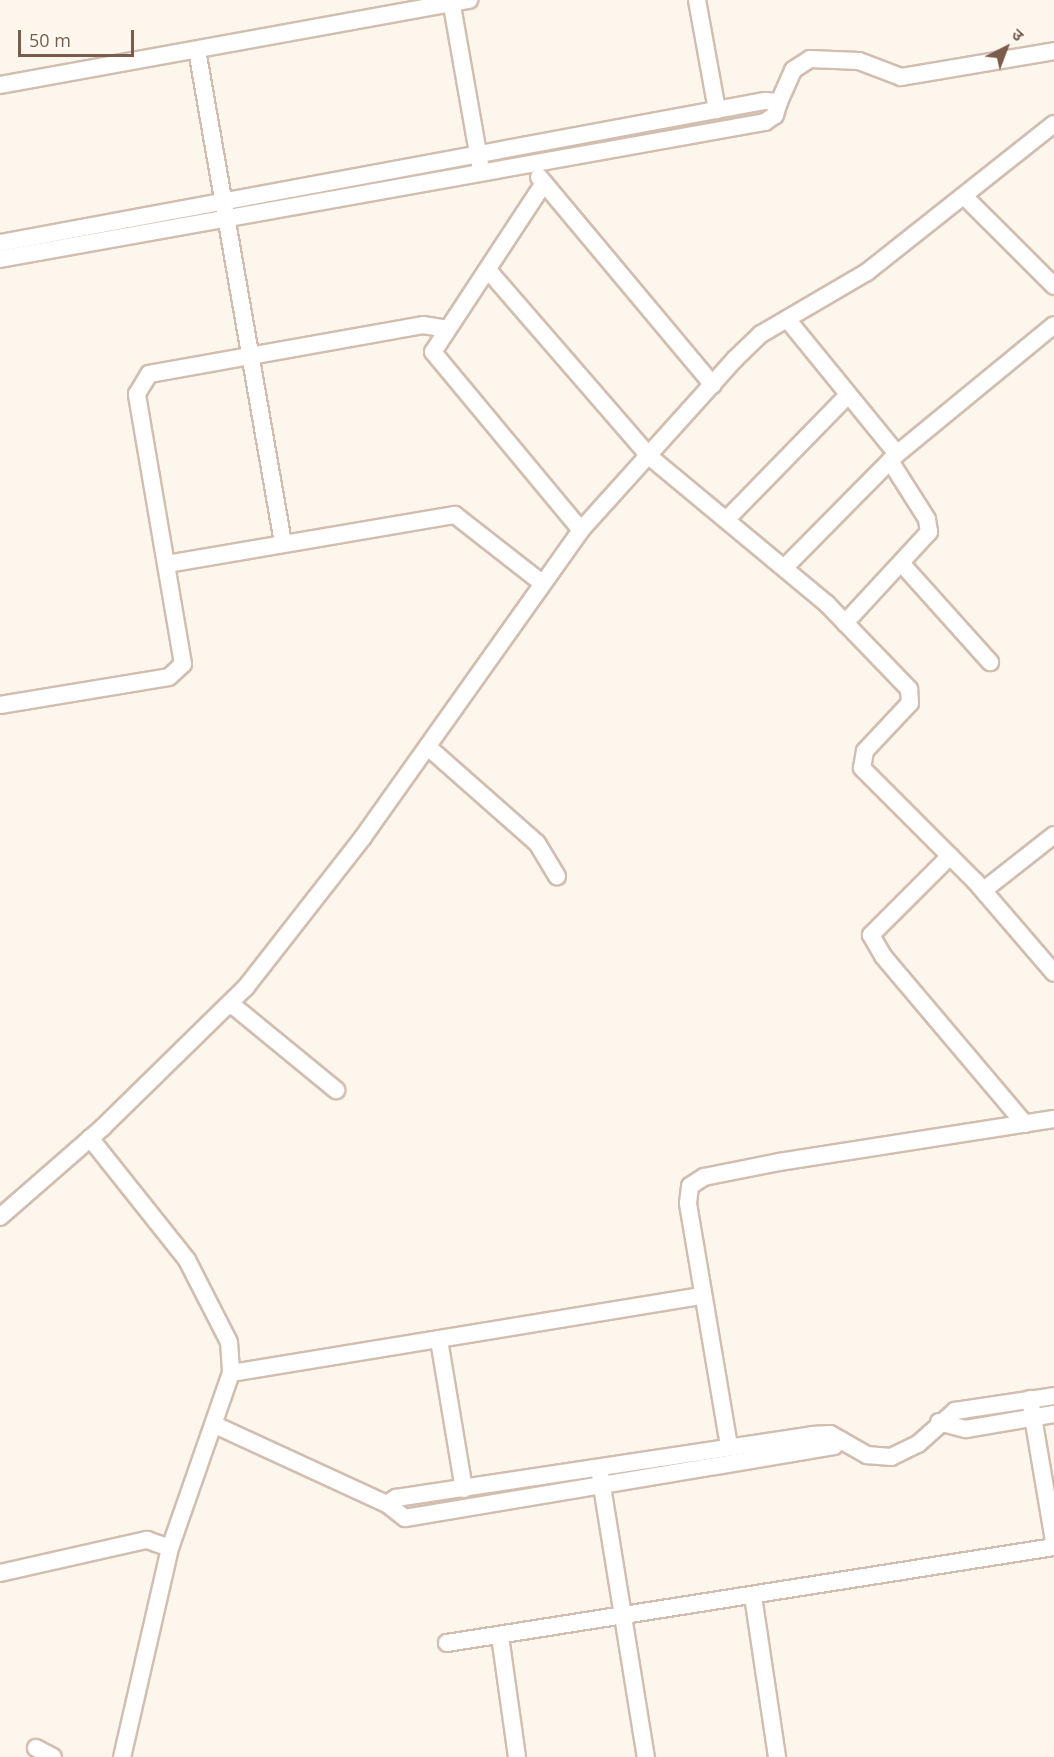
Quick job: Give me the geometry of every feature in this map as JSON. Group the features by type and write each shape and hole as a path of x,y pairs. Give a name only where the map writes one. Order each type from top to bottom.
{"street":[{"path":"0,85 469,0"},
{"path":"698,0 717,110"},
{"path":"452,2 481,173"},
{"path":"197,50 248,357 283,543"},
{"path":"0,259 765,122 775,115 793,70 810,59 859,61 902,76 1054,51"},
{"path":"0,243 717,110 779,102"},
{"path":"0,1217 90,1138 231,1004 428,747 581,530 761,334 850,284 1054,124"},
{"path":"529,164 713,385"},
{"path":"544,183 488,270 435,346 435,359 581,530"},
{"path":"964,196 1054,286"},
{"path":"488,270 650,457 728,518 785,567 845,623 912,696 860,764 984,890 1054,973"},
{"path":"787,320 848,394 894,457 929,525 926,539 845,623"},
{"path":"0,705 169,677 180,670 183,657 138,387 157,372 423,325 448,329"},
{"path":"785,567 894,457 1054,325"},
{"path":"728,518 848,394"},
{"path":"167,564 455,516 542,583"},
{"path":"903,564 990,662"},
{"path":"428,747 537,843 557,876"},
{"path":"984,890 1052,837"},
{"path":"950,856 871,935 883,956 1025,1124"},
{"path":"231,1004 336,1090"},
{"path":"729,1446 687,1195 704,1177 1054,1119"},
{"path":"90,1138 203,1285 224,1322 231,1373 215,1425 170,1548 122,1757"},
{"path":"231,1373 703,1296"},
{"path":"439,1340 464,1489"},
{"path":"387,1504 464,1489 812,1434 841,1440 867,1455 891,1458 918,1444 939,1422 963,1409 1030,1399 1053,1401"},
{"path":"1030,1399 1054,1541"},
{"path":"939,1422 966,1429 1054,1414"},
{"path":"215,1425 387,1504 405,1518 824,1448 841,1440"},
{"path":"598,1467 646,1757"},
{"path":"0,1573 147,1540 170,1548"},
{"path":"447,1643 623,1618 1054,1547"},
{"path":"753,1596 777,1757"},
{"path":"500,1636 513,1756"},
{"path":"36,1748 53,1757"}]}
